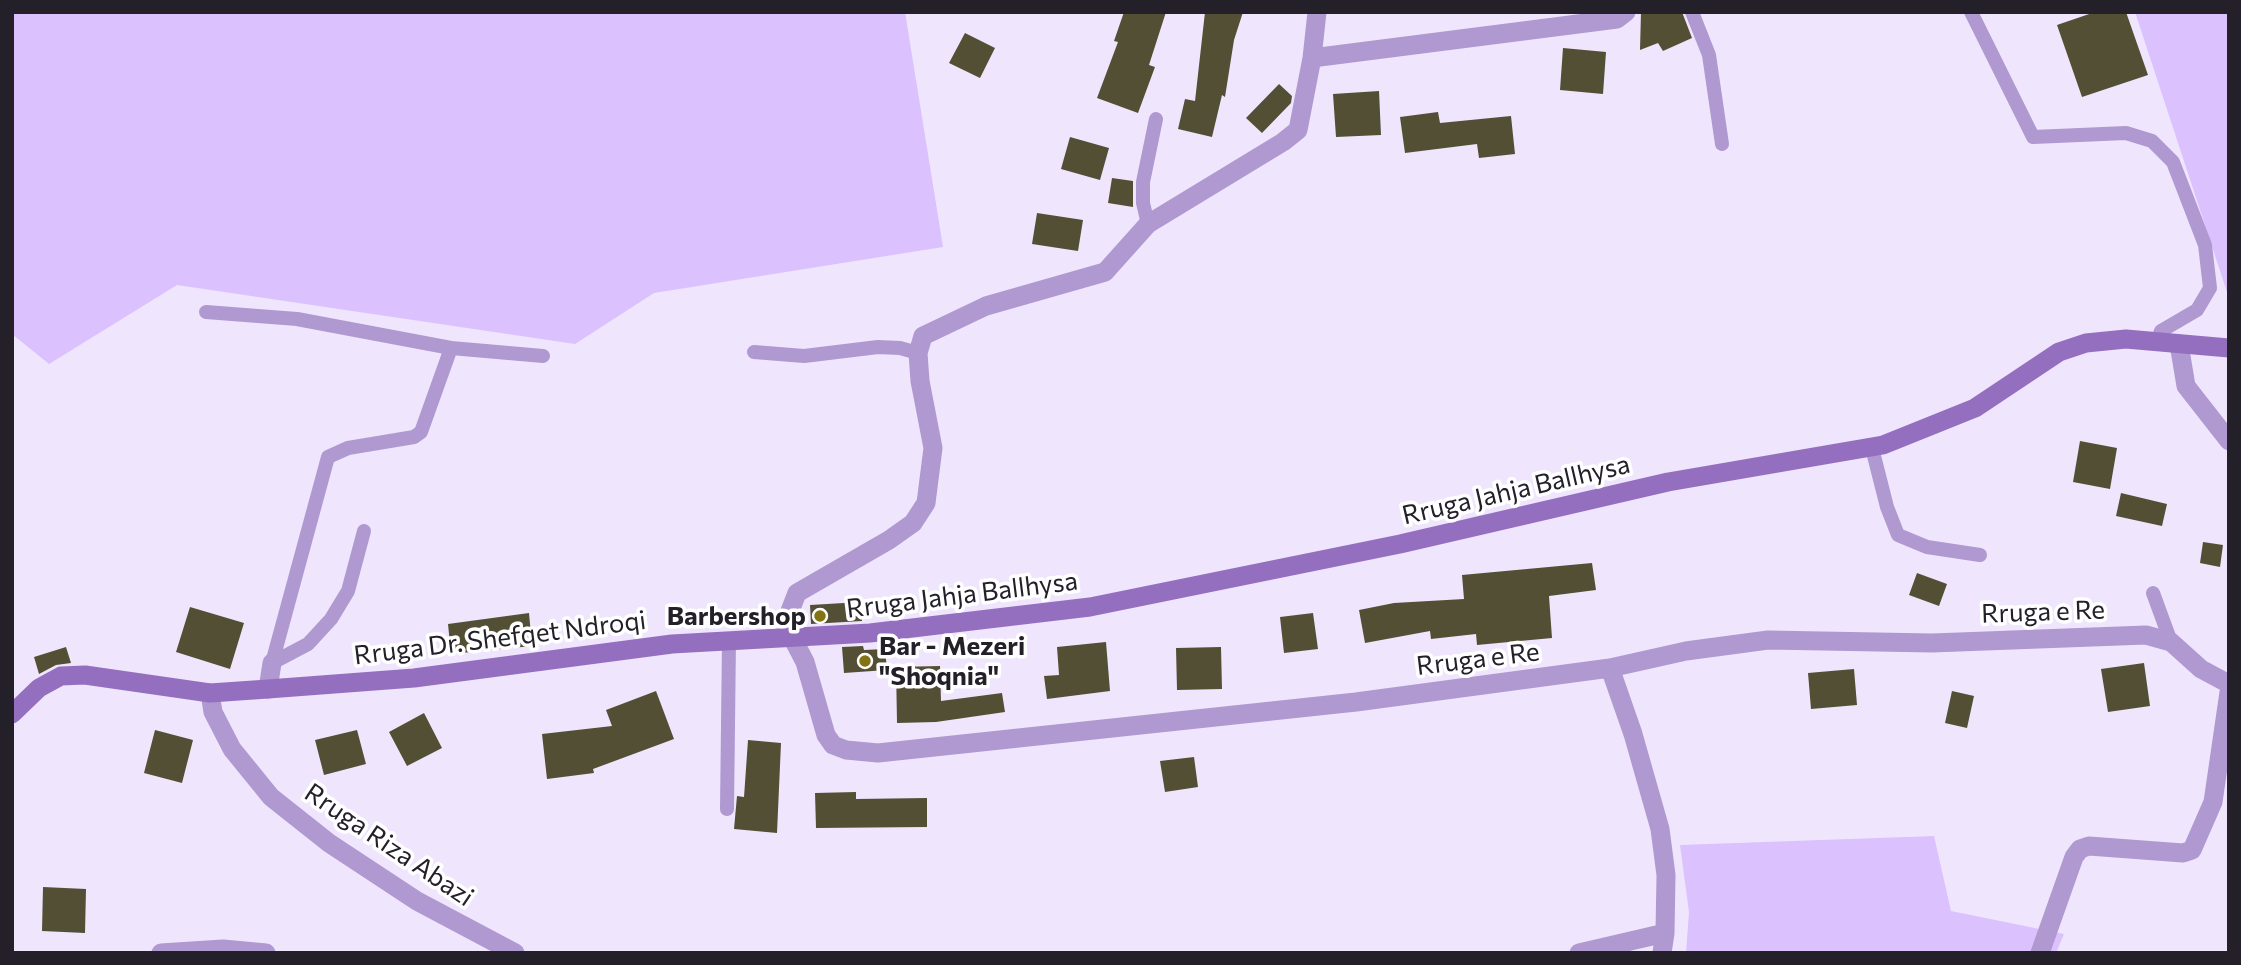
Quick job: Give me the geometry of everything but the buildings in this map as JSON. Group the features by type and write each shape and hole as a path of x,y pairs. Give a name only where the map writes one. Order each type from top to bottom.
{"main road":[{"name":"Rruga Jahja Ballhysa","path":"793,639 973,623 1090,607 1400,544 1668,482 1872,448 1975,408 2059,352 2086,343 2113,340 2229,348"},
{"name":"Rruga Dr. Shefqet Ndroqi","path":"14,707 61,676 85,675 210,692 414,678 672,644 793,639"}],"street":[{"path":"793,639 790,611 797,593 889,540 913,523 926,503 933,448 920,381 918,353 923,336 986,306 1105,272 1148,224 1283,142 1297,130 1312,58 1317,12"},
{"path":"1312,58 1617,19 1626,12"},
{"path":"2179,344 2186,386 2229,441"},
{"name":"Rruga e Re","path":"793,639 805,662 825,734 833,745 846,750 878,753 1356,702 1610,668 1686,651 1768,640 1933,643 2146,635 2171,642"},
{"path":"2171,642 2201,669 2229,684"},
{"path":"268,689 272,663"},
{"path":"1579,953 1664,943 1666,875 1660,829 1633,734 1610,668"},
{"name":"Rruga Riza Abazi","path":"210,692 213,712 232,749 271,797 329,843 417,901 515,953"},
{"path":"2040,953 2074,856 2080,849 2089,846 2183,853 2192,850 2213,802 2229,692"},
{"path":"161,953 223,949 266,953"}],"lane":[{"path":"1692,12 1709,55 1722,144"},
{"path":"1971,12 2033,137 2126,133 2152,141 2173,162 2205,245 2210,288 2206,301 2197,310 2161,331 2157,342"},
{"path":"1148,224 1143,203 1143,182 1156,119"},
{"path":"206,312 297,319 451,348 542,356"},
{"path":"754,352 804,356 878,347 900,348 918,353"},
{"path":"272,663 328,457 348,449 414,437 421,432 451,348"},
{"path":"1872,448 1886,507 1898,535 1927,547 1980,555"},
{"path":"272,663 308,644 331,619 348,591 364,531"},
{"path":"2153,593 2171,642"},
{"path":"727,810 729,640"}],"shaded area":[{"path":"12,12 905,12 943,247 654,293 575,344 177,285 49,364 12,334"},
{"path":"2135,12 2229,12 2229,298 2225,286"},
{"path":"1934,836 1951,911 2064,934 2056,953 1686,953 1689,912 1680,845"}],"place":[{"name":"Barbershop","path":"820,616"},
{"name":"Bar - Mezeri \"Shoqnia\"","path":"865,661"}]}
